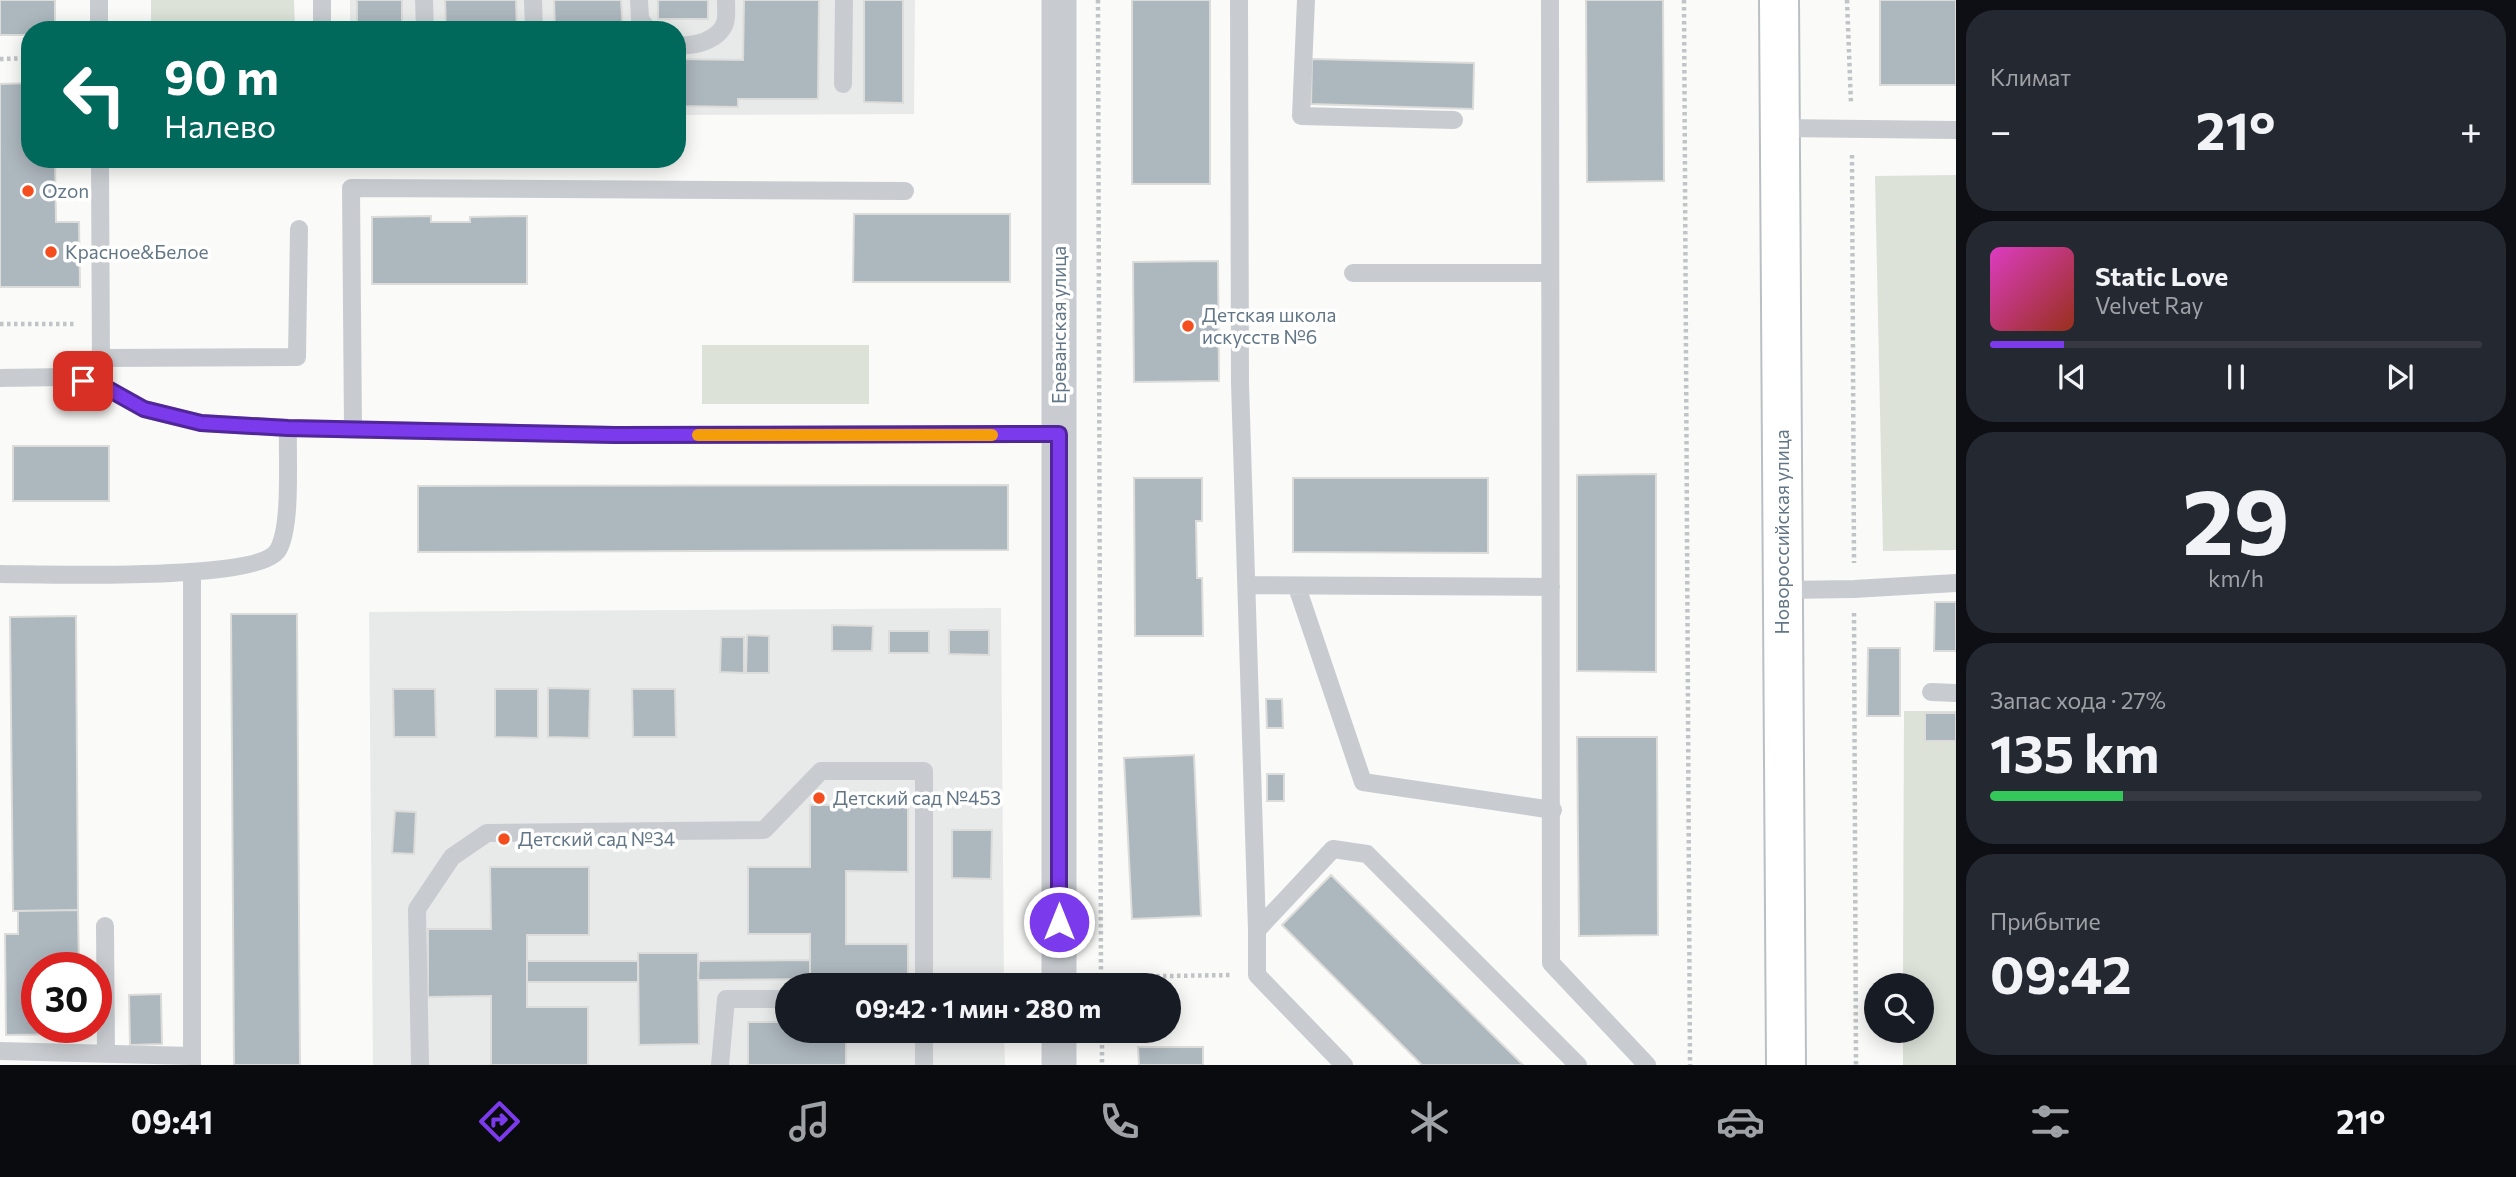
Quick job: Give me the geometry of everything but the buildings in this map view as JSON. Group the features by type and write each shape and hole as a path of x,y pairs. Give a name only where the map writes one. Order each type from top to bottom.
{"main road":[{"name":"Новороссийская улица","path":"1779,0 1786,1065"}],"street":[{"name":"Ереванская улица","path":"1059,0 1059,973"},
{"path":"1059,1043 1059,1065"}],"lane":[{"path":"99,0 99,21"},
{"path":"322,0 322,21"},
{"path":"424,0 425,21"},
{"path":"533,0 534,21"},
{"path":"639,0 641,21"},
{"path":"686,46 712,39 725,23 726,0"},
{"path":"843,84 844,0"},
{"path":"1239,0 1240,383 1257,975 1344,1065"},
{"path":"1306,0 1301,116 1454,120"},
{"path":"1550,0 1552,963 1647,1065"},
{"path":"1779,128 1956,130"},
{"path":"100,168 101,385"},
{"path":"353,429 351,188 905,191"},
{"path":"102,358 297,357 299,229"},
{"path":"1353,273 1550,273"},
{"path":"0,378 66,377 101,385 144,409 201,423 288,428 615,435 1059,434"},
{"path":"0,574 192,573 259,562 277,552 286,532 288,428"},
{"path":"0,1051 106,1053 192,1061 192,573"},
{"path":"1783,590 1956,583"},
{"path":"1247,585 1551,587"},
{"path":"1297,587 1363,782 1553,810"},
{"path":"1931,692 1956,693"},
{"path":"419,1065 417,909 452,857 487,833 764,830 821,771 924,771 924,973"},
{"path":"1257,930 1333,849 1367,855 1578,1065"},
{"path":"105,926 106,1053"},
{"path":"720,1065 726,999 775,999"},
{"path":"924,1043 924,1065"}],"path":[{"path":"1098,0 1101,973"},
{"path":"1684,0 1690,1065"},
{"path":"1847,0 1852,129 1856,1065"},
{"path":"0,59 21,58"},
{"path":"0,324 102,324"},
{"path":"1181,976 1257,975"},
{"path":"1102,1043 1102,1065"}],"shaded area":[{"path":"151,0 294,0 295,21 151,21"},
{"path":"350,0 915,0 914,114 686,115 686,21 350,21"},
{"path":"1956,175 1956,550 1883,551 1875,176"},
{"path":"702,345 869,345 869,404 702,404"},
{"path":"1001,608 1004,973 775,973 775,1043 1004,1043 1005,1065 373,1065 369,612"},
{"path":"1904,711 1956,711 1956,1065 1903,1065 1903,1043 1934,1043 1934,973 1903,973"}],"slow traffic":[{"path":"698,435 992,435"}],"place":[{"name":"Ozon","path":"28,191"},
{"name":"Красное&Белое","path":"51,252"},
{"name":"Детская школа искусств №6","path":"1188,326"},
{"name":"Детский сад №453","path":"819,798"},
{"name":"Детский сад №34","path":"504,839"}],"route":[{"path":"83,381 101,385 144,409 201,423 288,428 615,435 1059,434 1059,922"}]}
